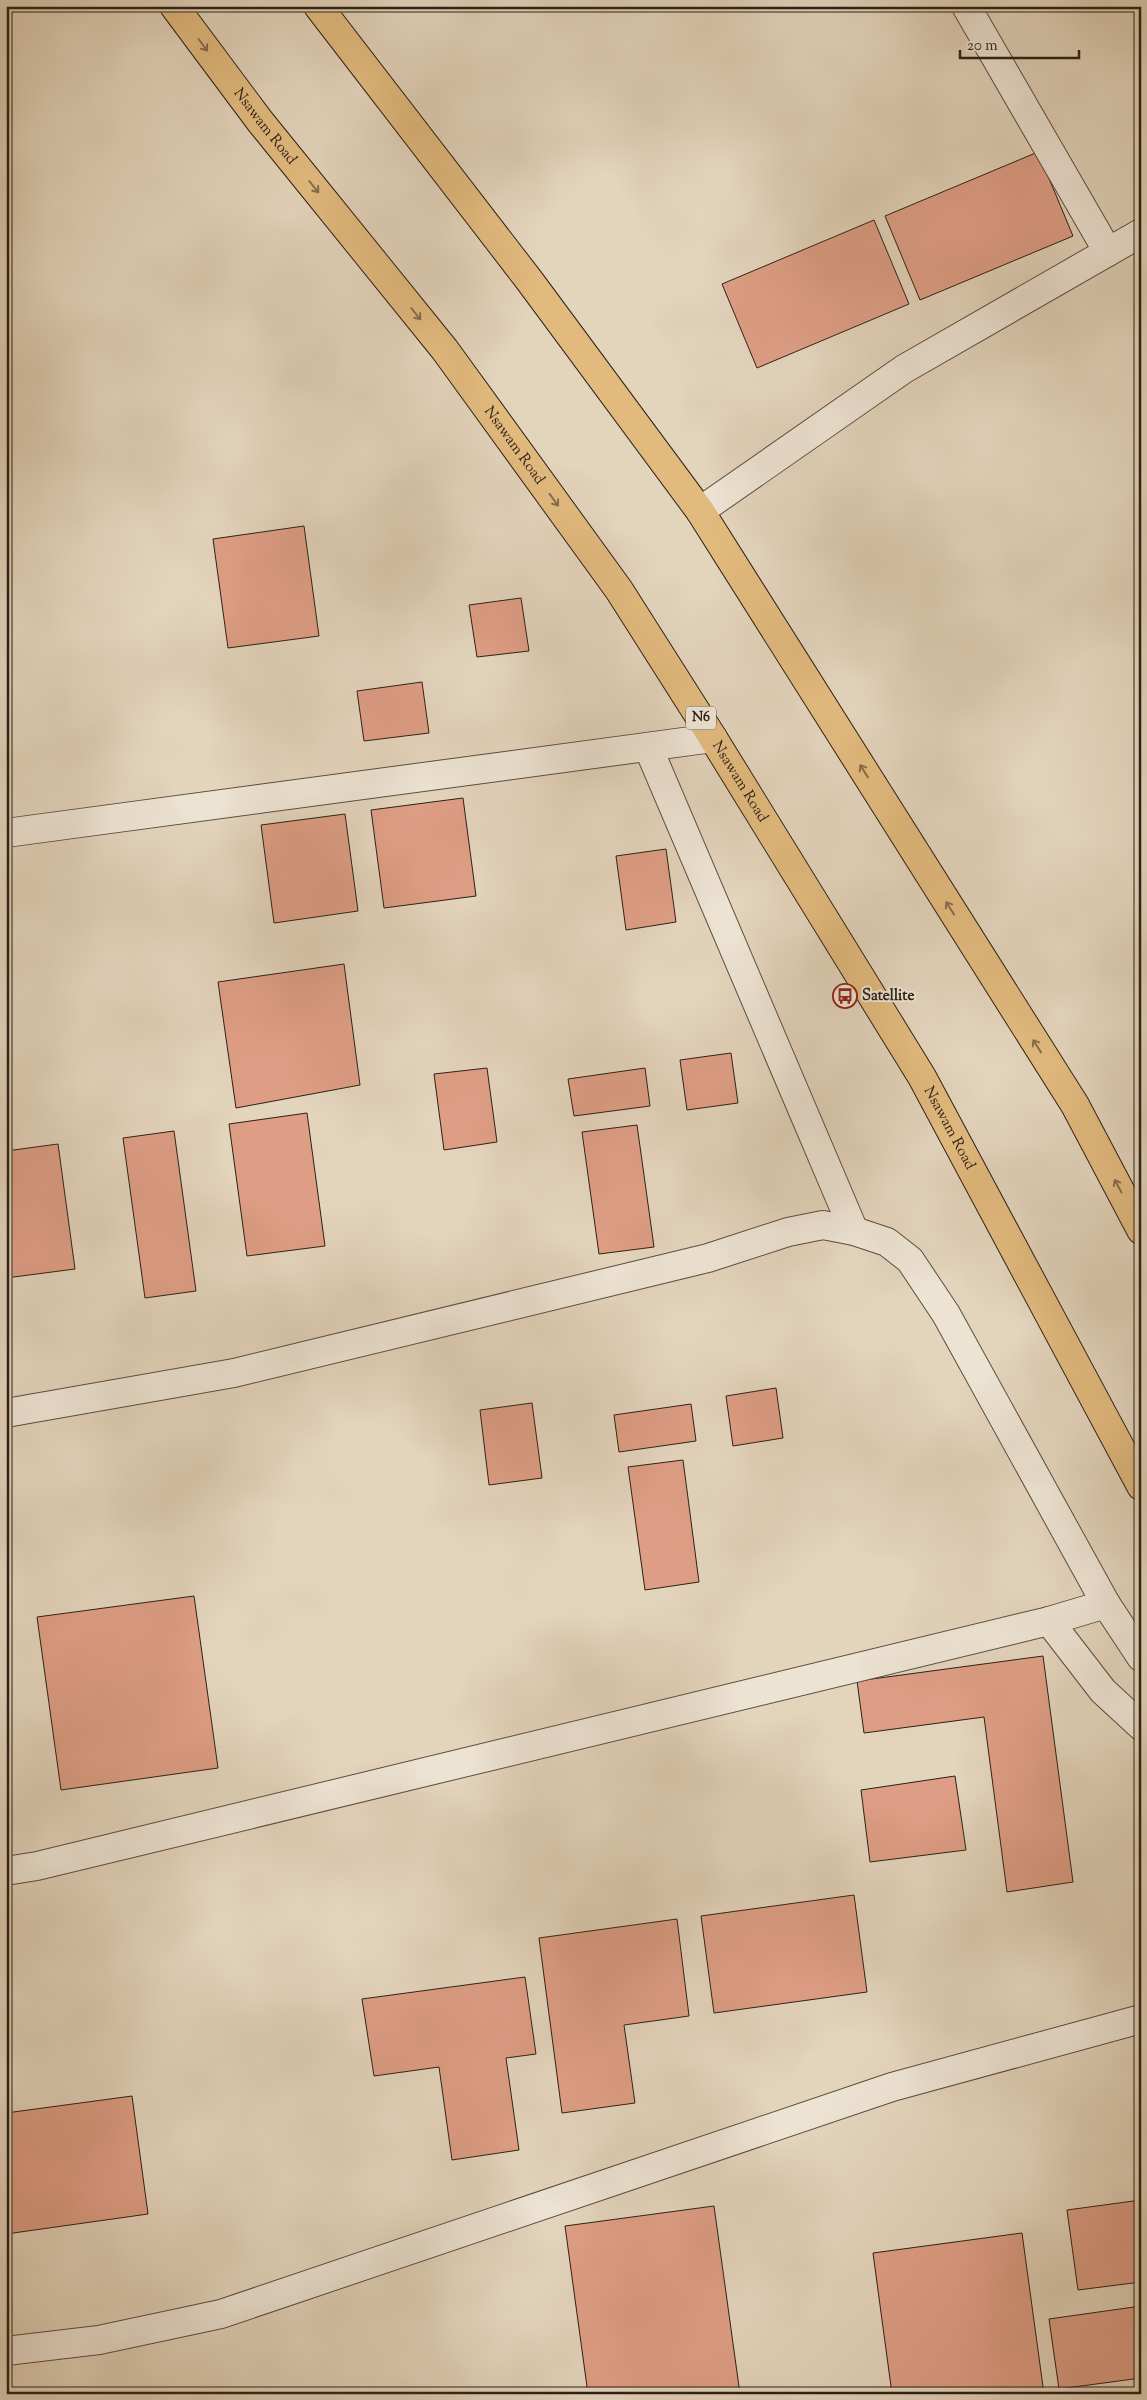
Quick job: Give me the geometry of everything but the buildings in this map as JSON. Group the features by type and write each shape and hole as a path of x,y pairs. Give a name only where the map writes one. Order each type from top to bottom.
{"highway":[{"name":"Nsawam Road","path":"174,6 259,120 445,350 619,590 714,738 922,1077 1141,1486"},
{"path":"318,6 511,257 700,511 1075,1106 1141,1230"}],"street":[{"path":"966,6 1108,252"},
{"path":"700,511 904,369 1141,233"},
{"path":"6,833 714,738"},
{"path":"648,747 854,1231"},
{"path":"6,1413 234,1372 708,1258 788,1232 823,1225 854,1231 887,1242 910,1260 946,1314 1106,1604 1141,1658"},
{"path":"6,1871 37,1866 1049,1622 1106,1604"},
{"path":"1049,1622 1103,1691 1141,1726"},
{"path":"6,2351 99,2340 221,2314 892,2087 1141,2019"}],"place":[{"name":"Satellite","path":"845,996"}]}
